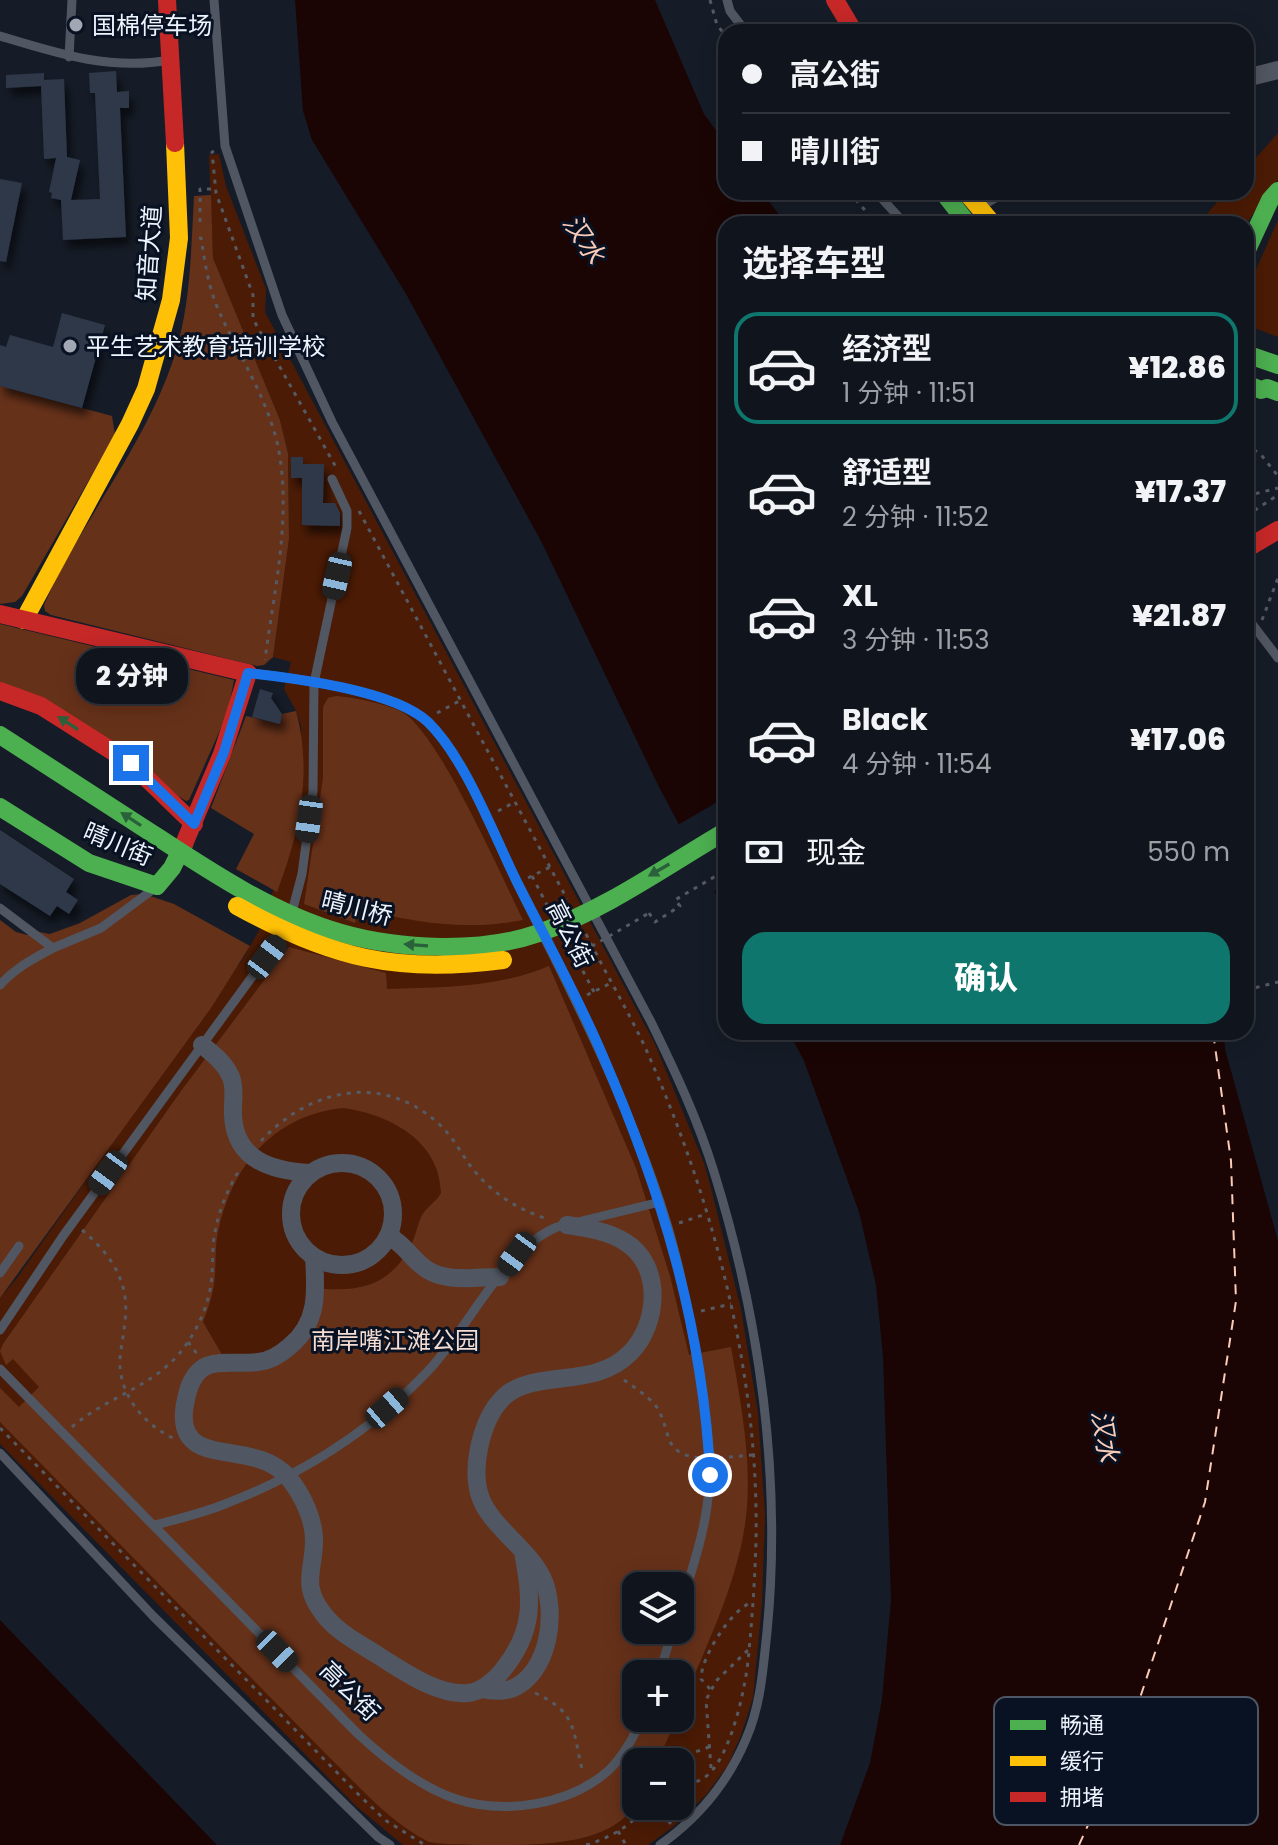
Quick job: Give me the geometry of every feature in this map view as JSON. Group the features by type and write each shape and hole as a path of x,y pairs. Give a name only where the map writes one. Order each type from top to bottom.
{"main road":[{"name":"知音大道","path":"24,620 112,460 146,389 171,300 179,238 167,0"},
{"path":"817,0 830,24"},
{"path":"835,0 849,24"},
{"path":"1254,236 1274,196"},
{"path":"949,200 962,216"},
{"path":"973,200 986,216"},
{"path":"1254,357 1278,365"},
{"path":"1254,387 1278,392"},
{"path":"1254,524 1278,510"},
{"path":"1254,544 1278,530"},
{"name":"高公街","path":"0,614 256,674"},
{"name":"晴川街","path":"0,807 89,863 157,886 170,870 194,824 256,674"},
{"path":"0,691 41,706 131,763 194,824"},
{"name":"晴川桥","path":"0,735 213,873 300,918 341,933 395,943 493,945 539,933 587,912 718,836"},
{"name":"晴川桥","path":"0,756 205,887 282,932 334,952 394,964 447,968 512,959 568,941 718,856"}],"street":[{"path":"1254,76 1278,70"},
{"path":"202,1045 225,1066 231,1077 235,1130 241,1143 274,1169 310,1173"},
{"path":"331,1164 353,1164 374,1174 388,1191 392,1202 392,1225 388,1236 377,1251 361,1262 341,1266 314,1257 300,1244 290,1216 298,1188 310,1173 331,1164"},
{"path":"314,1257 315,1299 305,1331 270,1359 216,1363 201,1369 192,1382 185,1402 185,1426 191,1440 207,1450 258,1457 275,1465 287,1476 311,1520 314,1544 308,1574 310,1589 328,1619 349,1637 431,1684 458,1693 481,1689 504,1691 519,1685 532,1672 543,1652 549,1604 541,1573 479,1495 478,1457 491,1414 508,1393 517,1389 583,1376 608,1368 627,1357 642,1338 651,1314 652,1286 645,1264 625,1242 567,1225"},
{"path":"388,1236 403,1245 421,1266 440,1276 500,1277"},
{"path":"481,1689 502,1672 521,1644 529,1625 530,1606 523,1552"},
{"path":"530,1606 549,1604"}],"lane":[{"path":"69,57 72,0"},
{"path":"214,0 225,146 282,315 332,422 651,1022 689,1103 714,1171 735,1248 760,1375 770,1476 772,1567 763,1675 754,1717 732,1767 711,1798 660,1845"},
{"path":"727,0 730,11 740,24"},
{"path":"0,36 69,57 125,64 172,60"},
{"path":"883,200 898,216"},
{"path":"0,1330 73,1222 281,938 297,896 313,791 314,683 347,528 347,511 332,479"},
{"path":"1254,627 1278,658"},
{"name":"高公街","path":"256,674 314,683 381,699 412,711 427,722 464,775 602,1054 660,1202 690,1313 714,1458 707,1505 690,1572"},
{"path":"0,985 19,967 53,948 109,924 157,886"},
{"path":"0,908 53,948"},
{"path":"155,1525 222,1506 287,1476 357,1433 416,1384 526,1245 541,1234 660,1202"},
{"path":"0,1273 19,1246"},
{"name":"高公街","path":"0,1369 358,1734 378,1752 433,1789 471,1803 505,1807 543,1802 588,1784 612,1767 635,1732"},
{"path":"0,1453 153,1616 378,1837 390,1845"}],"path":[{"path":"710,0 718,26"},
{"path":"215,189 200,189 201,238 207,275 217,307 270,422 280,458 283,505 265,662 256,674"},
{"path":"856,200 870,216"},
{"path":"179,238 201,238"},
{"path":"1254,450 1278,476"},
{"path":"1254,494 1278,488"},
{"path":"1254,511 1278,495"},
{"path":"1258,632 1278,578"},
{"path":"265,662 274,664"},
{"path":"439,722 433,715 461,700"},
{"path":"491,815 515,802"},
{"path":"532,876 550,867"},
{"path":"611,983 594,992 575,956 649,913 655,922 680,906 675,900 718,875"},
{"path":"1254,988 1278,982"},
{"path":"64,1435 93,1411 156,1377 188,1342 209,1295 215,1233 231,1184 251,1153 286,1116 312,1102 352,1093 390,1097 412,1105 439,1123 480,1178 508,1201 523,1210 567,1225"},
{"path":"690,1219 708,1214"},
{"path":"73,1222 102,1249 124,1290 126,1315 120,1363 136,1409 161,1433 184,1441 191,1440"},
{"path":"699,1311 731,1304"},
{"path":"608,1368 654,1404 670,1446 686,1455 714,1458 753,1455"},
{"path":"0,1428 358,1794 385,1820 425,1845"},
{"path":"719,1446 714,1458 720,1471"},
{"path":"710,1689 701,1679 704,1661 739,1609 752,1602"},
{"path":"711,1770 705,1710 710,1689 749,1649"},
{"path":"519,1685 566,1712 577,1737 588,1784"},
{"path":"694,1752 709,1747"},
{"path":"586,1845 618,1831 633,1820"},
{"path":"667,1820 677,1832"},
{"path":"618,1831 626,1845"}],"green space":[{"path":"1278,133 1278,180 1252,216 1205,216 1219,200 1254,200 1254,160"},
{"name":"南岸嘴江滩公园","path":"219,154 226,186 266,289 265,312 655,1044 710,1184 741,1309 758,1413 765,1515 762,1604 753,1698 728,1765 706,1795 694,1807 694,1748 622,1748 622,1820 680,1820 648,1845 403,1845 356,1806 0,1444 0,1298 244,957 261,927 302,804 301,726 284,689 291,662 273,657 289,539 288,453 280,420 213,258 209,155"},
{"path":"211,195 213,258 280,420 288,453 289,539 273,657 264,665 257,666 51,615 45,611 44,605 163,387 184,315 194,196"},
{"path":"1278,220 1278,337 1254,328 1254,274"},
{"path":"0,386 112,416 115,435 22,596 15,602 0,604"},
{"path":"0,624 234,680 228,712 189,800 186,801 0,682"},
{"path":"336,696 388,706 402,712 417,725 451,775 523,920 481,925 441,924 359,908 355,923 304,904 323,778 323,707 328,698"},
{"path":"296,711 303,757 301,803 292,848 277,892 236,869 254,834 211,808 246,716 280,724 282,714"},
{"path":"144,894 174,904 250,946 211,1008 0,1298 0,920 16,932 50,934 80,923 131,895"},
{"name":"南岸嘴江滩公园","path":"289,947 386,973 387,989 489,982 549,966 636,1168 670,1276 689,1355 731,1347 746,1446 748,1486 744,1532 721,1610 694,1676 694,1660 622,1660 622,1732 671,1732 663,1748 622,1748 622,1819 610,1828 573,1840 480,1845 429,1842 387,1814 0,1422 0,1388 19,1407 39,1387 13,1359 6,1365 0,1351 181,1091","holes":["343,1108 394,1124 421,1144 432,1158 441,1193 423,1213 410,1247 391,1272 369,1285 356,1288 313,1288 297,1336 268,1356 224,1358 203,1322 214,1287 218,1232 233,1186 260,1148 296,1121"]}],"water":[{"name":"汉水","path":"295,0 655,0 704,114 718,133 718,200 768,200 780,216 718,216 718,898 659,787 542,543 406,294 312,140 303,111"},
{"name":"汉水","path":"793,1040 1224,1040 1278,1241 1278,1845 840,1845 870,1763 882,1699 891,1600 883,1357 876,1285 859,1212 804,1061"},
{"path":"0,1620 217,1845 0,1845"}],"pier":[{"path":"718,802 718,889 711,893 676,826"}],"building":[{"path":"116,71 117,92 129,91 129,108 120,108 126,237 63,240 61,200 51,198 52,193 49,192 56,158 44,159 41,86 6,88 6,75 44,73 44,80 64,79 67,157 80,160 71,200 100,199 95,93 90,93 89,73"},
{"path":"0,179 22,183 6,262 0,261"},
{"path":"62,313 105,325 82,408 0,386 0,345 6,347 10,335 53,347"},
{"path":"291,457 303,457 303,464 324,464 323,503 335,503 340,513 340,526 302,525 302,478 291,478"},
{"path":"260,689 273,693 271,698 282,714 280,724 252,717"},
{"path":"0,830 74,879 66,892 78,900 69,914 57,906 50,916 0,884"}],"ferry route":[{"path":"1140,1697 1205,1502 1236,1301 1231,1161 1214,1040"},
{"path":"1079,1845 1088,1825"}],"traffic: fast":[{"path":"1254,235 1270,200 1278,191"},
{"path":"949,200 962,216"},
{"path":"1254,357 1278,365"},
{"path":"1254,387 1278,392"},
{"path":"0,735 244,891 316,925 389,943 467,946 492,944 539,933 611,900 718,836"},
{"path":"0,807 89,863 157,886 172,868 184,844"}],"traffic: slow":[{"path":"24,620 146,389 171,300 179,238 175,143"},
{"path":"973,200 986,216"},
{"path":"237,906 303,938 365,958 430,965 503,960"}],"traffic: jam":[{"path":"167,0 175,143"},
{"path":"835,0 849,24"},
{"path":"1254,544 1278,530"},
{"path":"0,614 248,673 222,754 184,844"},
{"path":"0,691 41,706 131,763 194,824"}],"place":[{"name":"国棉停车场","path":"76,25"},
{"name":"平生艺术教育培训学校","path":"70,346"}],"route":[{"path":"131,763 194,824 234,727 248,673 287,677 398,704 427,722 436,732 464,775 577,1000 602,1054 660,1202 690,1313 710,1475"}]}
